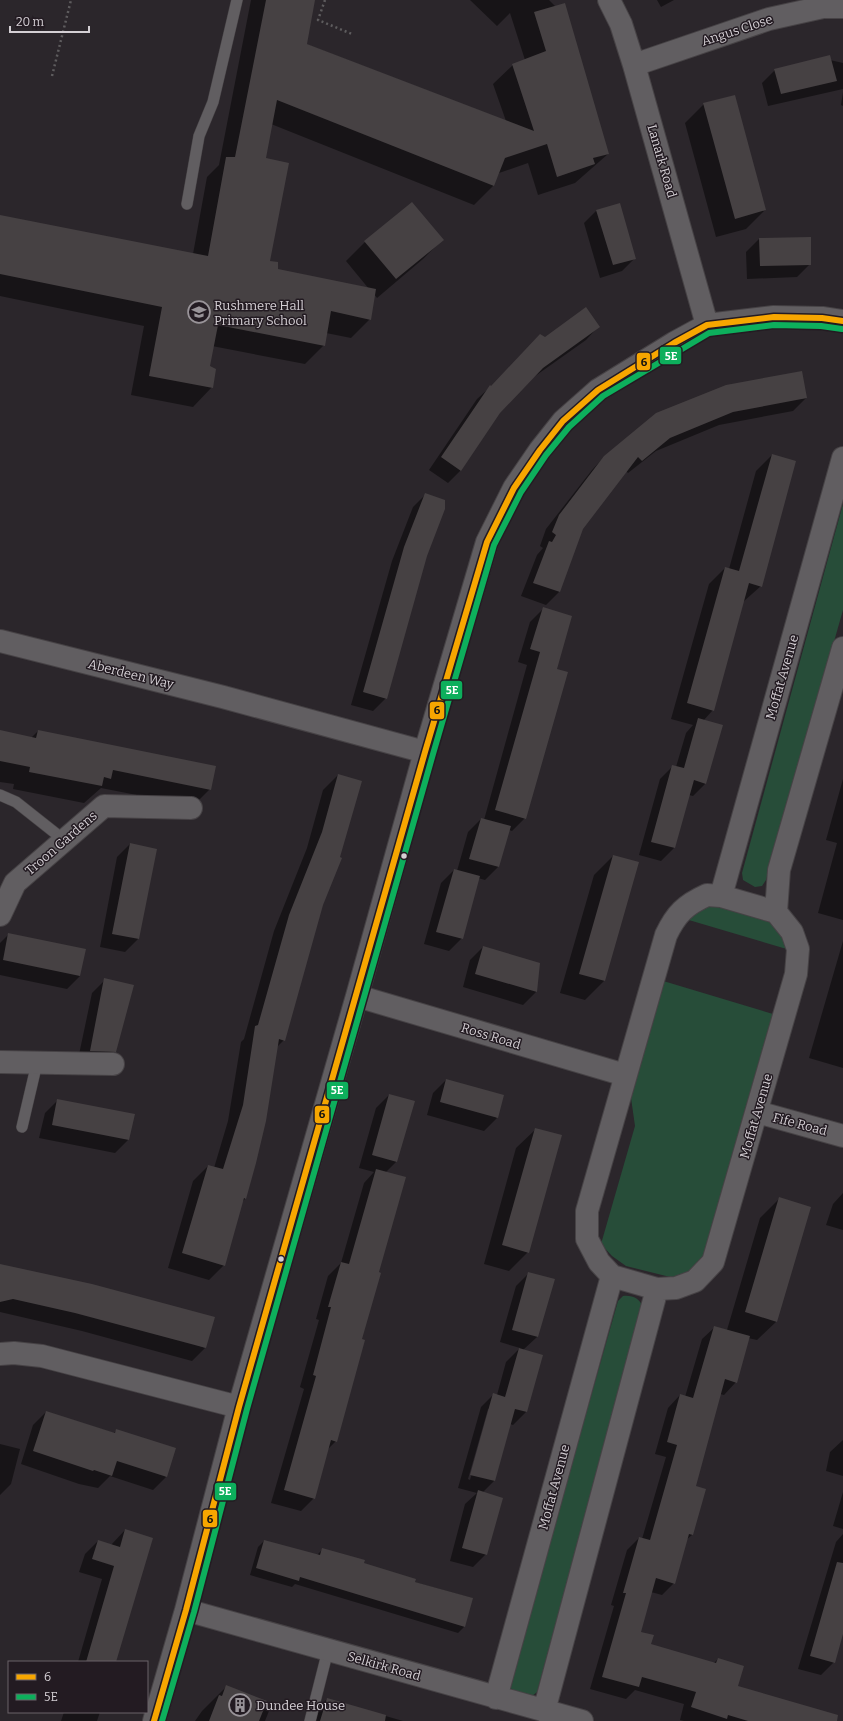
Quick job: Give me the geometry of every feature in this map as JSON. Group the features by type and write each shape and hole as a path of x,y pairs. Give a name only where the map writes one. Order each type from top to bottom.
{"street":[{"name":"Lanark Road","path":"609,0 621,24 634,65 707,325"},
{"name":"Angus Close","path":"634,65 769,19 823,7 843,7"},
{"path":"154,1721 186,1610 239,1407 358,996 425,752 488,542 514,488 563,420 598,390 674,343 707,325 774,317 822,318 843,321"},
{"name":"Moffat Avenue","path":"721,896 843,458"},
{"name":"Aberdeen Way","path":"0,641 222,697 425,752"},
{"path":"776,912 779,870 843,648"},
{"name":"Troon Gardens","path":"0,915 15,883 104,806 191,808"},
{"name":"Moffat Avenue","path":"707,895 721,896 776,912 792,932 798,949 796,974 713,1262 695,1281 676,1288 657,1289 612,1276 598,1262 587,1239 587,1211 666,935 675,917 694,901 707,895"},
{"name":"Ross Road","path":"358,996 625,1075"},
{"path":"0,1062 113,1064"},
{"name":"Fife Road","path":"757,1112 843,1136"},
{"name":"Moffat Avenue","path":"496,1698 612,1276"},
{"path":"544,1711 657,1289"},
{"path":"0,1354 14,1353 42,1356 239,1407"},
{"name":"Selkirk Road","path":"186,1610 582,1721"}],"lane":[{"path":"187,204 199,136 213,102 237,0"},
{"path":"0,795 16,802 64,840"},
{"path":"22,1127 37,1063"},
{"path":"310,1721 328,1650"}],"path":[{"path":"52,76 71,0"},
{"path":"325,0 318,20 352,34"}],"green space":[{"path":"843,504 843,610 766,880 762,886 755,887 743,880 742,873"},
{"path":"716,905 774,923 790,950 682,918 703,906"},
{"path":"660,980 773,1014 708,1255 697,1270 674,1278 626,1266 612,1256 601,1244 635,1126 630,1091"},
{"path":"623,1296 635,1298 640,1302 643,1308 537,1692 531,1697 512,1690 509,1685 618,1301"}],"building":[{"path":"266,0 315,0 307,44 534,131 512,64 546,51 534,12 565,3 609,154 593,158 595,164 557,177 547,144 505,158 494,186 277,100 266,158 289,163 270,261 278,262 278,269 376,289 371,320 331,311 325,346 218,325 210,366 216,369 213,388 149,376 162,307 0,274 0,215 208,256 226,157 235,157"},
{"path":"830,55 837,81 781,94 774,69"},
{"path":"735,95 766,210 735,219 703,103"},
{"path":"412,202 444,240 396,279 364,241"},
{"path":"620,203 636,259 613,265 596,210"},
{"path":"811,237 811,265 760,266 759,238"},
{"path":"586,307 600,327 543,368 500,413 461,471 441,457 490,385 491,386 540,334 545,337"},
{"path":"802,371 807,398 733,412 670,438 642,461 638,457 583,529 560,592 533,583 549,541 552,542 556,535 552,532 559,515 604,456 656,413 726,385"},
{"path":"772,454 796,461 762,587 749,583 714,711 687,703 725,567 739,571"},
{"path":"425,493 445,500 445,509 427,556 387,699 363,692 404,547"},
{"path":"543,607 572,616 557,669 568,672 526,819 495,810 540,652 530,649"},
{"path":"698,718 723,725 706,784 694,780 675,848 651,842 672,765 684,768"},
{"path":"0,730 36,738 38,730 216,766 211,790 113,770 111,779 104,777 102,786 29,772 30,767 0,761"},
{"path":"338,774 362,781 340,857 342,858 323,905 285,1041 279,1039 266,1121 246,1199 244,1198 225,1266 182,1253 208,1165 223,1169 243,1105 255,1026 258,1025 289,915 322,832"},
{"path":"481,818 511,826 499,867 469,859"},
{"path":"130,843 157,849 139,939 112,934"},
{"path":"613,855 639,862 605,981 579,974"},
{"path":"454,869 480,876 463,939 436,932"},
{"path":"8,933 86,949 80,976 3,960"},
{"path":"483,946 540,963 537,992 475,974"},
{"path":"104,978 134,985 116,1052 90,1051"},
{"path":"446,1079 504,1095 498,1118 440,1102"},
{"path":"389,1094 415,1101 397,1162 372,1155"},
{"path":"57,1099 135,1114 129,1140 52,1125"},
{"path":"535,1128 562,1135 529,1253 502,1245"},
{"path":"376,1169 406,1177 379,1272 381,1273 362,1339 365,1340 337,1442 331,1440 315,1499 284,1490 316,1376 313,1375 331,1307 328,1307 341,1262 349,1264"},
{"path":"779,1197 811,1207 777,1322 745,1312"},
{"path":"0,1264 92,1284 215,1317 206,1348 75,1313 13,1299 0,1302"},
{"path":"528,1272 555,1279 538,1337 512,1330"},
{"path":"714,1326 750,1336 737,1383 725,1379 696,1486 706,1489 693,1535 689,1534 675,1584 656,1578 641,1632 654,1635 651,1644 716,1663 718,1658 744,1666 738,1686 838,1715 837,1721 748,1721 728,1715 727,1719 691,1707 696,1692 642,1677 639,1687 602,1677 626,1593 623,1593 639,1537 650,1540 677,1445 667,1442 680,1394 693,1398"},
{"path":"519,1348 543,1355 527,1412 515,1409 495,1481 470,1475 493,1393 505,1397"},
{"path":"46,1411 115,1433 116,1429 176,1448 167,1477 117,1461 112,1476 33,1451"},
{"path":"478,1490 503,1498 487,1555 462,1548"},
{"path":"125,1529 153,1538 116,1661 86,1661 114,1566 92,1559 98,1540 120,1547"},
{"path":"264,1540 320,1555 322,1548 365,1560 364,1563 416,1579 415,1582 473,1598 465,1627 300,1577 299,1581 256,1568"},
{"path":"837,1562 843,1563 843,1634 835,1663 810,1656"},
{"name":"Dundee House","path":"226,1685 267,1701 259,1721 209,1721 219,1695 222,1696"},
{"path":"327,1698 386,1715 385,1721 320,1721"}],"transit line":[{"name":"6","path":"154,1721 186,1610 239,1407 425,752 487,542 514,488 540,450 563,421 598,390 674,343 707,325 774,317 822,318 843,321"},
{"name":"5E","path":"162,1721 194,1612 247,1409 433,754 494,545 521,492 546,455 569,427 603,396 709,333 774,325 821,326 842,329"}],"place":[{"name":"Rushmere Hall Primary School","path":"199,312"},
{"name":"Dundee House","path":"240,1705"}]}
